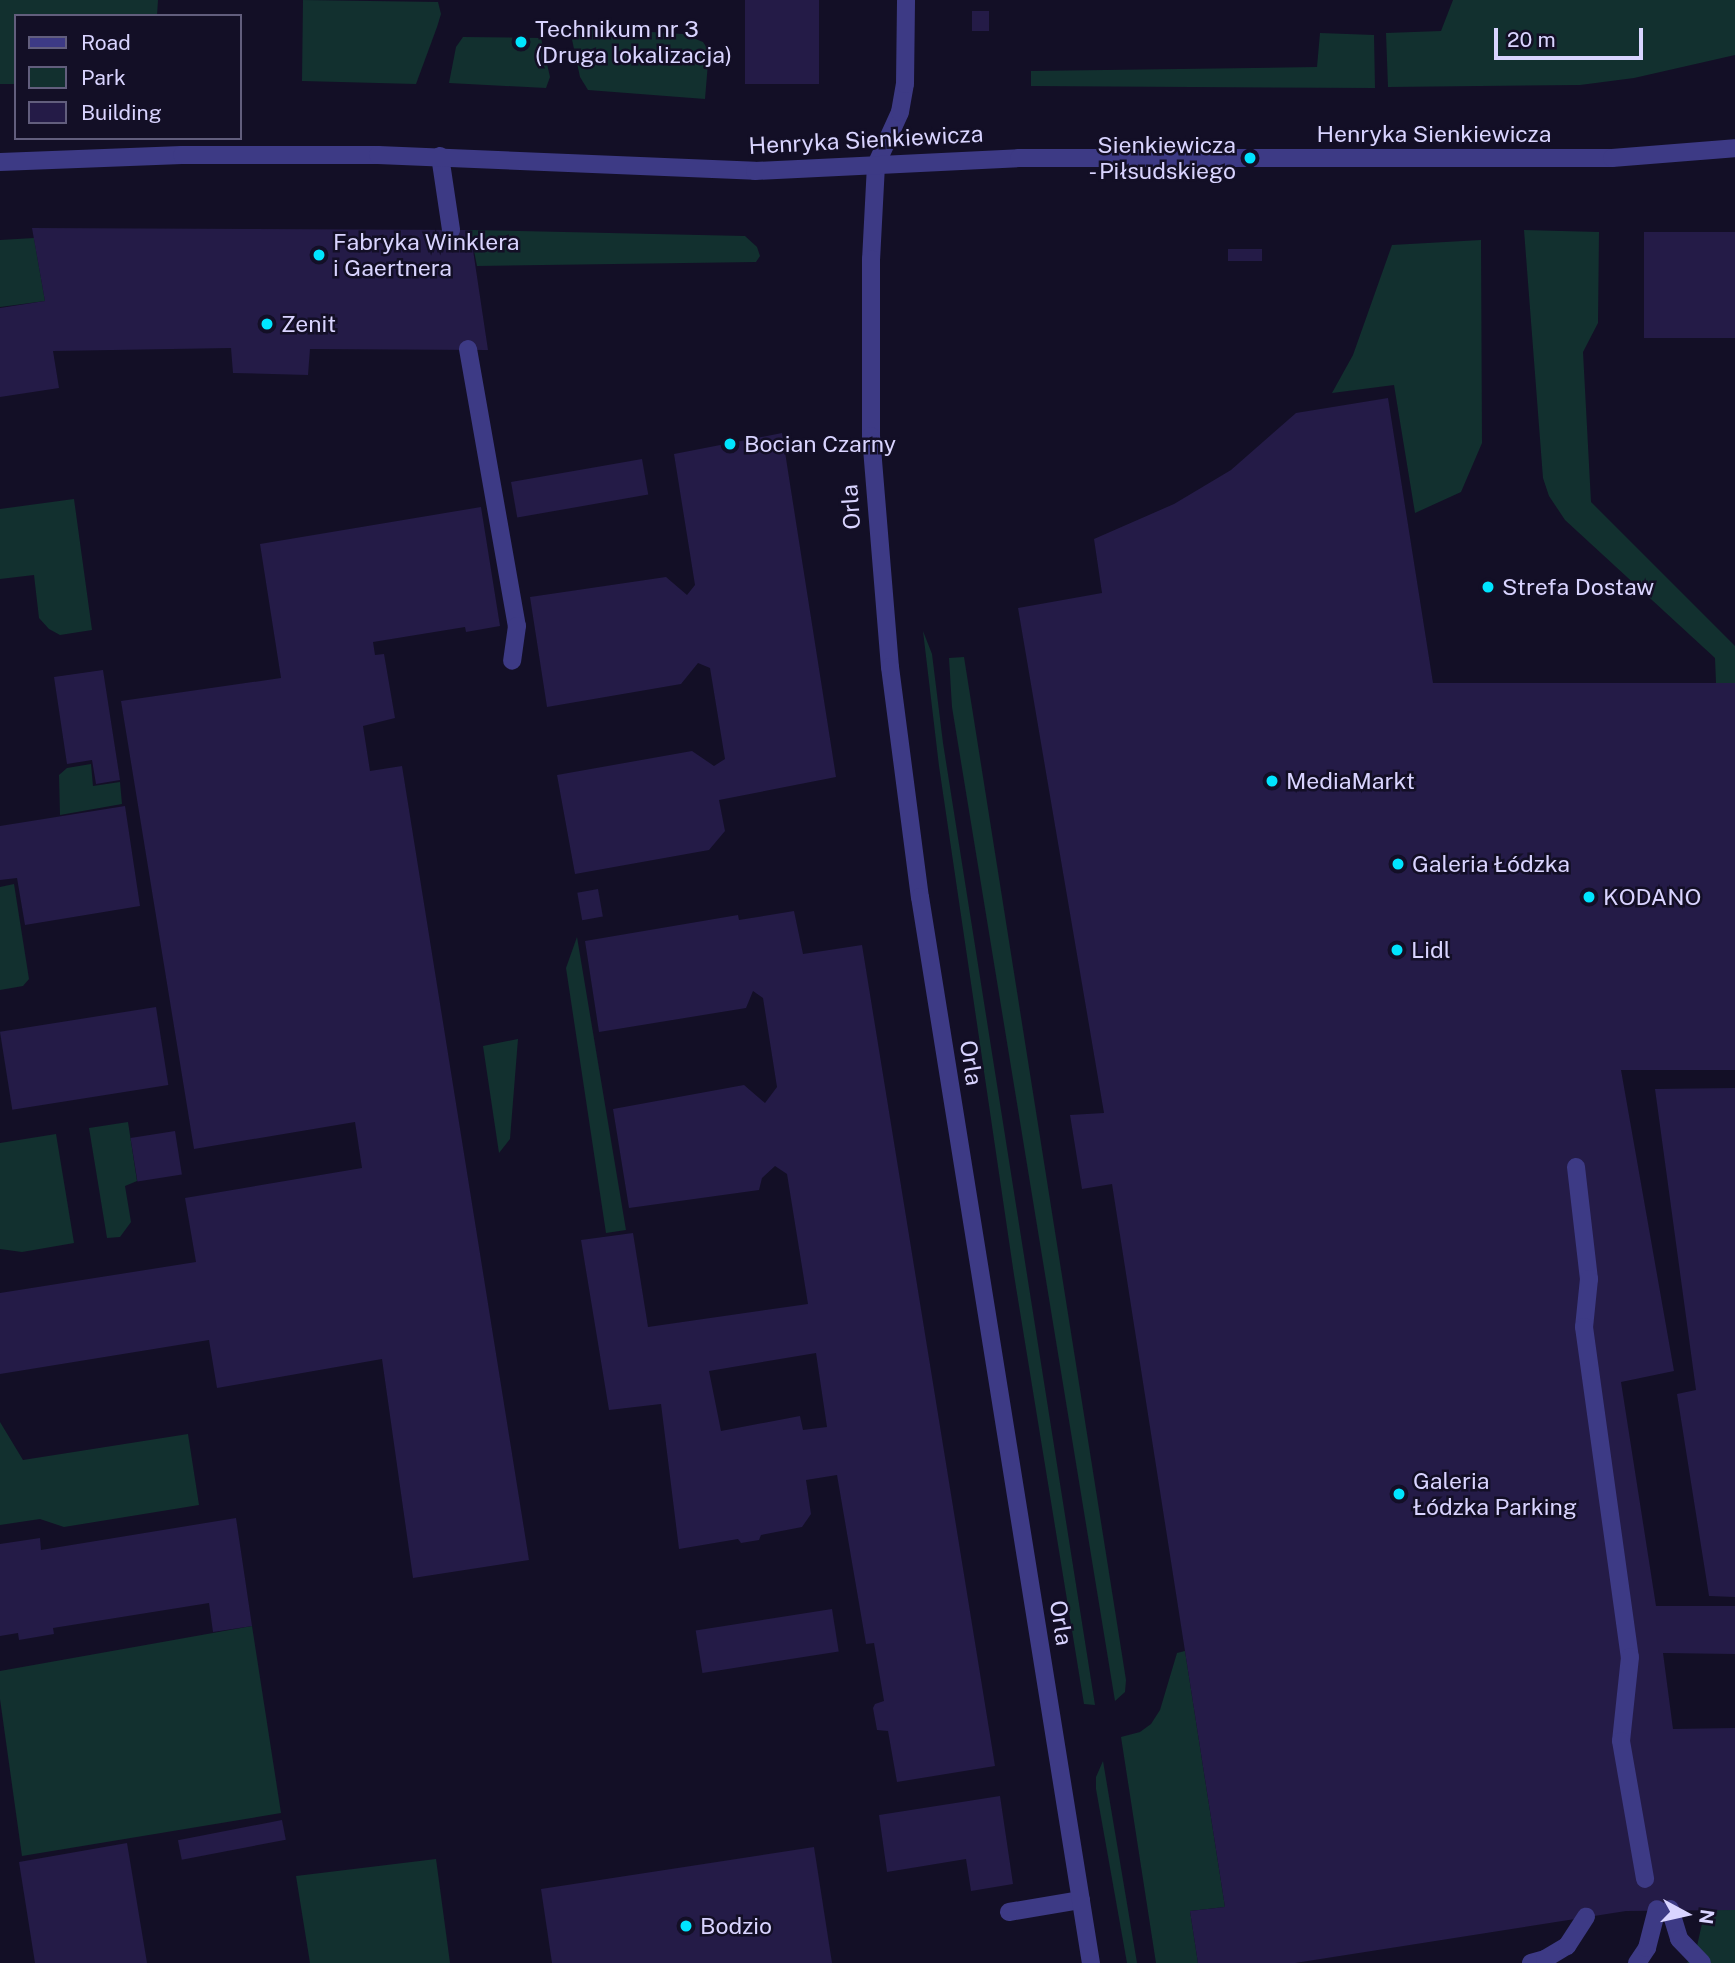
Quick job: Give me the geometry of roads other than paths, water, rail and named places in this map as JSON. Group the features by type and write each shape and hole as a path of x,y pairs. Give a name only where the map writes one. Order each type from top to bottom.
{"street":[{"path":"876,165 900,112 905,84 906,0"},
{"name":"Henryka Sienkiewicza","path":"0,162 182,155 440,156 723,171 1019,158 1612,158 1735,148"},
{"path":"440,156 451,230"},
{"name":"Orla","path":"876,165 871,259 871,424 879,560 890,667 922,910 1091,1963"},
{"path":"468,349 517,626 512,661"},
{"path":"1576,1167 1589,1279 1584,1326 1630,1657 1621,1741 1645,1879"},
{"path":"1009,1912 1081,1900"},
{"path":"1637,1963 1647,1948 1663,1909 1679,1939 1702,1963"},
{"path":"1531,1963 1545,1959 1567,1946 1586,1917"}],"place":[{"name":"Technikum nr 3 (Druga lokalizacja)","path":"521,42"},
{"name":"Sienkiewicza - Piłsudskiego","path":"1250,158"},
{"name":"Fabryka Winklera i Gaertnera","path":"319,255"},
{"name":"Zenit","path":"267,324"},
{"name":"Bocian Czarny","path":"730,444"},
{"name":"Strefa Dostaw","path":"1488,587"},
{"name":"MediaMarkt","path":"1272,781"},
{"name":"Galeria Łódzka","path":"1398,864"},
{"name":"KODANO","path":"1589,897"},
{"name":"Lidl","path":"1397,950"},
{"name":"Galeria Łódzka Parking","path":"1399,1494"},
{"name":"Bodzio","path":"686,1926"}]}
